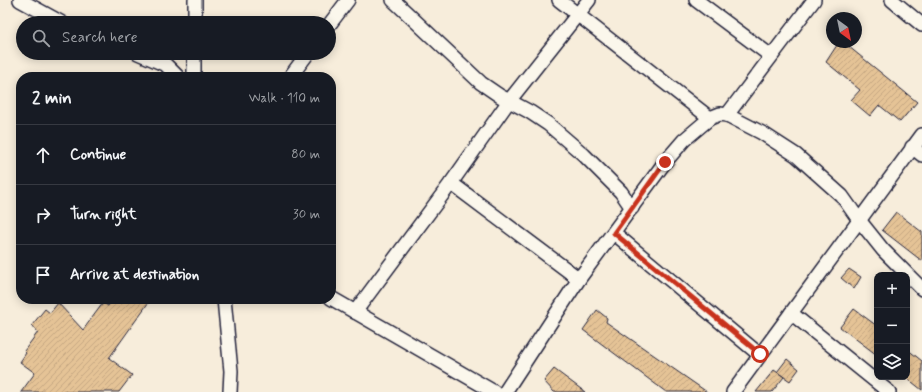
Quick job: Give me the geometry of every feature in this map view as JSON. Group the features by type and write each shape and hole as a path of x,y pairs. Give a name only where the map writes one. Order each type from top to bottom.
{"street":[{"path":"20,0 49,16"},
{"path":"194,0 194,16"},
{"path":"336,16 348,0"},
{"path":"393,0 481,83 548,124 578,150 621,192 632,208"},
{"path":"559,0 710,118"},
{"path":"355,312 451,183 509,101 589,0"},
{"path":"696,0 771,56"},
{"path":"727,115 814,0"},
{"path":"892,0 922,25"},
{"path":"154,60 166,65 173,72"},
{"path":"194,60 194,72"},
{"path":"294,72 303,60"},
{"path":"505,392 580,279 665,162 684,140 710,118 720,114 727,115 762,133 796,155 842,196 883,250 922,289"},
{"path":"733,392 859,220 917,151 922,135"},
{"path":"451,183 580,279"},
{"path":"614,233 760,354"},
{"path":"336,301 494,392"},
{"path":"224,304 231,371 230,392"},
{"path":"791,313 889,392"}],"building":[{"path":"835,48 850,48 917,102 900,122 879,105 870,116 851,100 860,90 826,62"},
{"path":"896,212 922,232 922,261 882,230"},
{"path":"849,269 861,277 854,289 841,278"},
{"path":"57,304 59,304 83,330 102,304 108,306 109,304 147,304 109,358 132,375 119,392 21,392 35,373 20,362 26,353 24,351 38,332 32,325 45,309 50,313"},
{"path":"854,309 874,324 874,353 840,327"},
{"path":"597,310 607,318 606,322 707,392 666,392 583,330"},
{"path":"910,351 922,361 922,390 910,380"},
{"path":"787,359 799,369 790,381 777,372"},
{"path":"554,369 585,392 554,392 544,381"},
{"path":"774,370 784,377 772,392 756,392"}],"route":[{"path":"665,162 614,233 760,354"}]}
